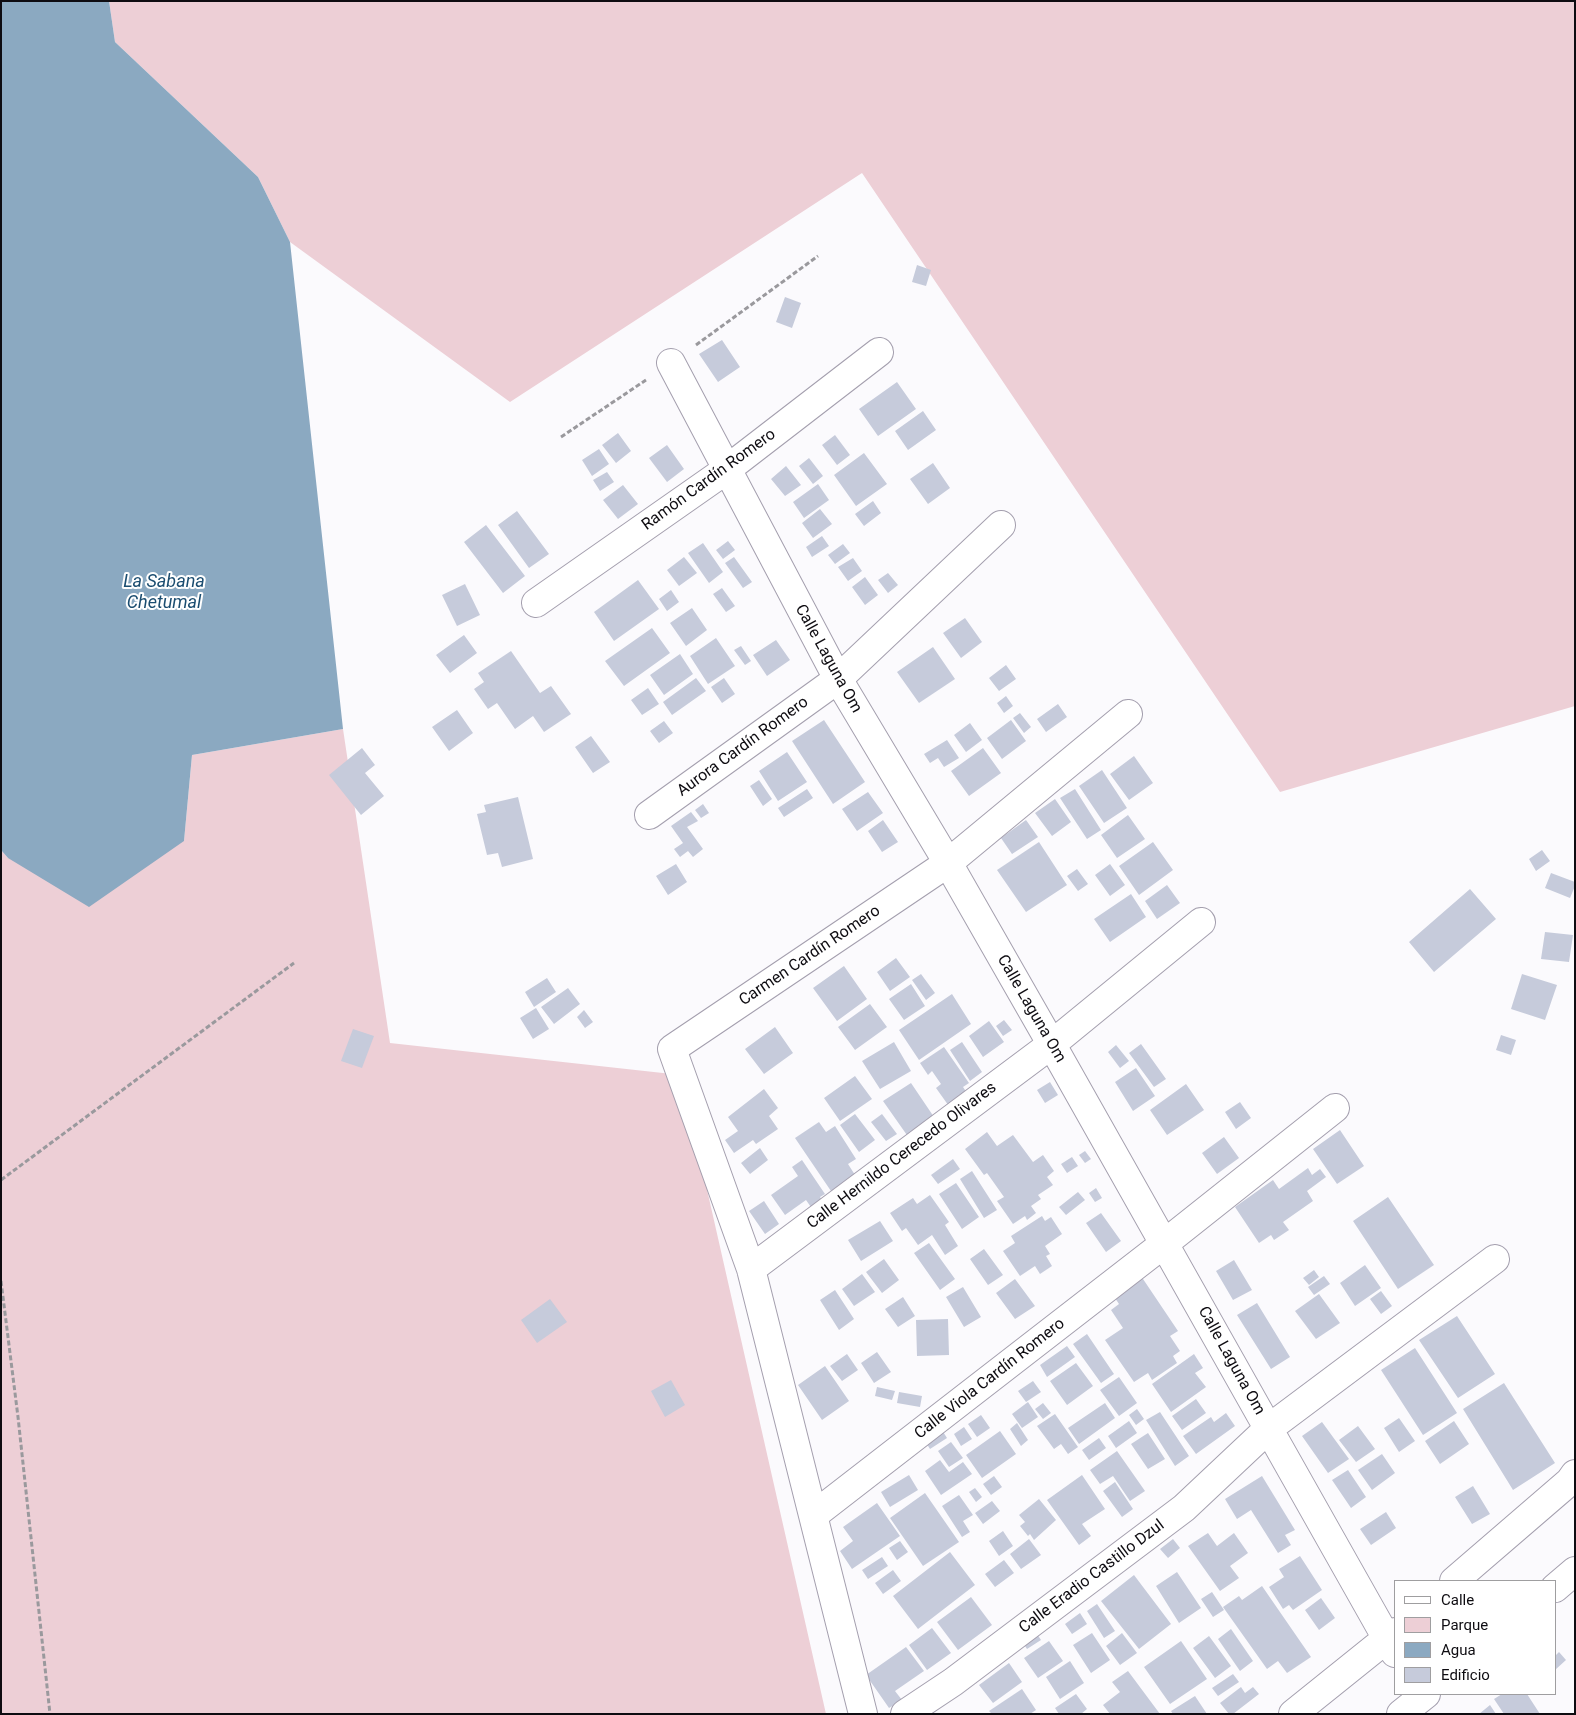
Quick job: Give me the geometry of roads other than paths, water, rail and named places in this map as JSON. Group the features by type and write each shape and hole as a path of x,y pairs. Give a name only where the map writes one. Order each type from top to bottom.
{"street":[{"name":"Ramón Cardín Romero","path":"536,603 726,470 879,352"},
{"name":"Calle Laguna Om","path":"671,363 838,679 948,863 1165,1243 1268,1429 1392,1642"},
{"name":"Aurora Cardín Romero","path":"649,815 838,679 1001,525"},
{"name":"Carmen Cardín Romero","path":"751,1269 672,1049 948,863 1128,714"},
{"name":"Calle Hernildo Cerecedo Olivares","path":"751,1269 1052,1044 1201,922"},
{"name":"Calle Viola Cardín Romero","path":"814,1515 1165,1243 1335,1108"},
{"name":"Calle Eradio Castillo Dzul","path":"905,1714 953,1682 1184,1508 1268,1429 1495,1259"},
{"path":"751,1269 863,1714"},
{"path":"1455,1580 1570,1481 1575,1474"},
{"path":"1556,1587 1575,1571"},
{"path":"1293,1714 1392,1642"}],"water":[{"name":"La Sabana Chetumal","path":"1,1 109,1 115,42 258,177 290,242 343,729 192,755 184,841 89,907 8,858 1,850"}]}
